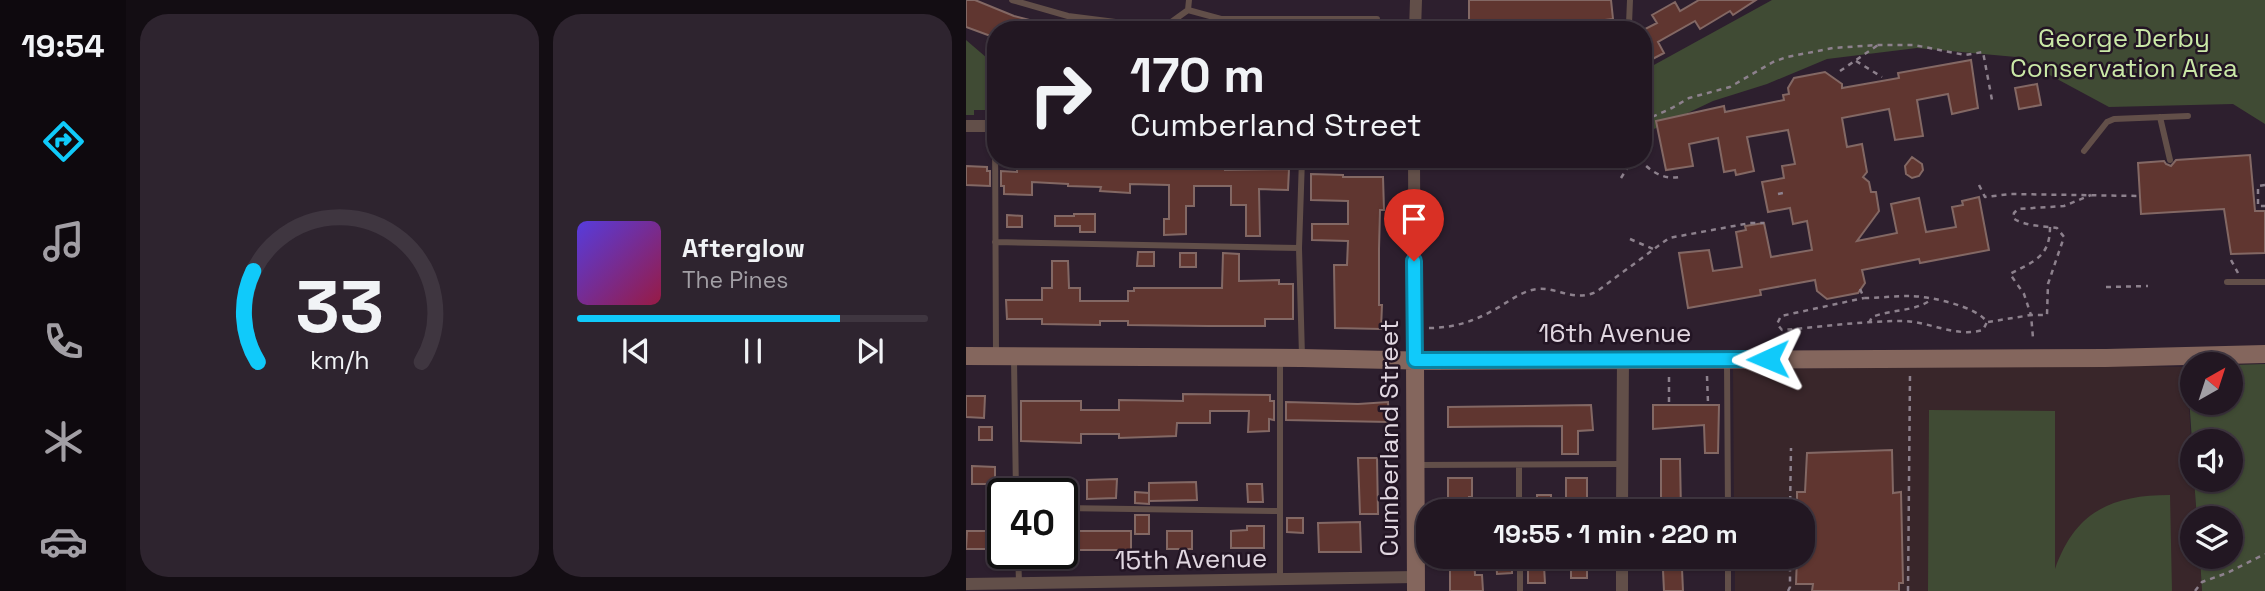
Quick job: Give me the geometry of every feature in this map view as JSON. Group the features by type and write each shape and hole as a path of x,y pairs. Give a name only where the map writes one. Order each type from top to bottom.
{"street":[{"path":"1415,21 1416,0"},
{"path":"966,126 987,126"},
{"name":"Cumberland Street","path":"1414,168 1416,584"},
{"name":"16th Avenue","path":"966,356 1727,360 2265,354"},
{"path":"1622,499 1623,359"},
{"path":"1622,569 1622,591"},
{"name":"15th Avenue","path":"966,584 1280,580 1416,584"}],"lane":[{"path":"1012,0 1068,16 1108,21"},
{"path":"1173,21 1188,10 1189,0"},
{"path":"1629,21 1630,0"},
{"path":"1188,10 1221,19 1377,19"},
{"path":"2084,151 2107,122 2114,119 2188,116"},
{"path":"2160,117 2170,160"},
{"path":"995,168 996,356"},
{"path":"1302,168 1299,248 1302,358"},
{"path":"995,242 1299,248"},
{"path":"2227,282 2265,282"},
{"path":"1014,356 1016,478"},
{"path":"1280,359 1280,580"},
{"path":"1727,360 1728,499"},
{"path":"1416,465 1622,464"},
{"path":"1519,465 1520,499"},
{"path":"1078,508 1279,511"},
{"path":"1019,569 1019,584"},
{"path":"1520,569 1520,591"},
{"path":"1728,569 1728,591"}],"path":[{"path":"1840,71 1878,45"},
{"path":"1652,117 1689,98 1723,90 1787,57 1833,48 1878,45 1914,45 1965,55 1983,52 1992,100"},
{"path":"1856,61 1882,77"},
{"path":"1621,178 1627,168"},
{"path":"1650,168 1665,178 1679,177"},
{"path":"1979,185 1985,197 2011,194 2140,196"},
{"path":"2265,185 2258,186 2258,206 2265,206"},
{"path":"1778,194 1787,192"},
{"path":"1987,322 2047,315 2048,284 2064,237 2057,228 2018,222 2013,218 2018,208 2064,206 2091,195"},
{"path":"1428,328 1461,325 1492,312 1527,292 1539,289 1577,297 1587,296 1669,238 1750,223 1764,223"},
{"path":"2033,338 2031,316 2024,294 2011,274 2042,256 2050,242 2050,227"},
{"path":"1630,239 1653,250"},
{"path":"2105,287 2148,286"},
{"path":"1860,289 1864,298"},
{"path":"1912,296 1982,314 1987,322 1983,330 1973,333 1905,320 1782,331 1777,324 1781,316 1864,298 1912,296"},
{"path":"1869,323 1872,317 1923,306 1932,299"},
{"path":"1908,591 1910,374"},
{"path":"1707,376 1708,403"},
{"path":"1669,377 1669,402"},
{"path":"1790,499 1791,448"},
{"path":"2195,591 2202,582 2265,554"},
{"path":"1788,591 1790,569"}],"shaded area":[{"path":"2180,367 2180,415 2190,415 2190,429 2180,429 2180,492 2195,492 2196,506 2180,506 2180,569 2201,569 2202,591 1735,591 1735,569 1815,569 1815,499 1734,499 1733,369"}],"green space":[{"name":"George Derby Conservation Area","path":"1772,0 2265,0 2265,124 2233,104 2109,107 2016,57 1917,48 1827,59 1767,84 1713,101 1654,129 1652,66"},
{"path":"966,40 987,58 987,110 974,110 974,115 966,115"},
{"path":"2265,364 2265,591 2202,591 2201,569 2243,569 2243,506 2196,506 2195,492 2243,492 2243,429 2191,429 2190,415 2244,415 2244,365"},
{"path":"1929,410 2055,411 2055,569 2073,533 2098,511 2113,503 2130,499 2170,495 2172,591 1928,591"}],"building":[{"path":"966,0 975,0 1034,21 987,21 987,35 966,27"},
{"path":"1469,0 1611,0 1613,19 1597,21 1469,21"},
{"path":"1699,0 1756,0 1733,15 1730,11 1700,29 1695,21 1658,42 1664,53 1652,59 1652,26 1657,23 1652,15 1675,2 1680,11"},
{"path":"1971,60 1978,108 1952,114 1948,94 1917,100 1923,136 1895,140 1889,109 1842,118 1847,147 1862,144 1867,172 1863,177 1869,182 1871,192 1876,192 1879,211 1857,241 1897,233 1891,204 1919,198 1926,232 1956,227 1952,207 1963,205 1962,201 1979,197 1989,250 1920,263 1919,259 1862,270 1865,283 1858,293 1827,299 1817,291 1815,280 1760,290 1761,295 1688,308 1679,253 1709,250 1713,271 1742,267 1736,232 1746,230 1745,226 1764,223 1771,257 1812,250 1807,221 1793,224 1790,208 1768,212 1762,182 1784,178 1782,166 1795,164 1788,130 1747,137 1754,171 1736,175 1735,170 1724,172 1718,138 1689,144 1693,166 1666,170 1656,121 1724,106 1725,112 1784,100 1783,95 1789,94 1788,88 1794,78 1825,72 1842,84 1842,88 1899,78 1898,73"},
{"path":"2037,84 2041,105 2019,109 2015,88"},
{"path":"2250,155 2255,211 2265,211 2265,253 2231,254 2224,209 2141,214 2138,163 2164,161 2171,166 2176,160"},
{"path":"1912,157 1922,164 1923,170 1919,176 1912,178 1906,174 1905,166"},
{"path":"966,166 987,167 987,171 990,171 990,186 966,185"},
{"path":"1289,169 1288,190 1259,189 1260,236 1246,236 1246,205 1231,205 1231,186 1194,186 1194,206 1186,206 1186,234 1164,235 1164,219 1169,219 1169,185 1130,184 1130,193 1100,191 1101,187 1032,182 1032,195 1004,194 1001,171"},
{"path":"1311,174 1383,177 1384,210 1380,210 1379,249 1381,329 1335,328 1334,265 1347,265 1348,241 1312,240 1312,224 1348,224 1348,201 1311,200"},
{"path":"1095,214 1095,232 1080,232 1080,226 1055,226 1055,216"},
{"path":"1007,215 1022,216 1022,227 1007,227"},
{"path":"1138,252 1154,252 1154,266 1137,266"},
{"path":"1180,253 1196,253 1196,267 1180,267"},
{"path":"1223,253 1239,254 1239,281 1279,280 1279,284 1293,284 1293,319 1265,319 1265,326 1208,326 1128,325 1128,321 1100,321 1100,325 1042,324 1042,319 1007,319 1006,300 1042,300 1042,288 1052,288 1052,261 1068,261 1069,288 1080,288 1080,301 1128,301 1128,291 1134,291 1134,288 1222,288"},
{"path":"1183,394 1270,395 1270,401 1274,401 1274,420 1269,419 1269,431 1248,432 1249,411 1210,411 1210,423 1177,423 1176,436 1119,438 1119,434 1081,434 1081,443 1021,441 1021,401 1081,401 1081,410 1119,410 1119,400 1183,401"},
{"path":"966,396 985,396 984,418 966,417"},
{"path":"1286,402 1388,402 1389,422 1286,420"},
{"path":"1591,405 1593,430 1578,431 1578,454 1562,454 1562,426 1448,427 1448,407"},
{"path":"1653,405 1719,405 1718,453 1705,453 1704,425 1653,429"},
{"path":"979,427 992,427 992,440 979,440"},
{"path":"1892,450 1893,493 1901,492 1903,583 1899,583 1899,591 1812,591 1813,584 1796,584 1797,569 1815,569 1815,499 1797,499 1797,492 1805,492 1807,453"},
{"path":"1358,458 1377,458 1378,514 1360,514"},
{"path":"1661,459 1680,459 1681,499 1661,499"},
{"path":"972,466 995,467 995,478 987,478 987,484 972,484"},
{"path":"1448,478 1472,478 1472,497 1448,499"},
{"path":"1566,478 1587,478 1587,499 1566,499"},
{"path":"1117,479 1116,498 1087,499 1087,480"},
{"path":"1196,482 1197,500 1149,501 1149,483"},
{"path":"1247,484 1262,484 1263,502 1248,502"},
{"path":"1135,492 1149,493 1149,504 1135,503"},
{"path":"1537,495 1551,495 1551,499 1537,499"},
{"path":"1135,515 1149,515 1149,534 1135,534"},
{"path":"1287,518 1303,518 1303,533 1287,532"},
{"path":"1360,522 1361,552 1319,552 1318,523"},
{"path":"1247,526 1264,526 1264,548 1231,548 1231,531 1247,530"},
{"path":"967,531 987,531 987,549 966,549"},
{"path":"1078,531 1131,531 1131,550 1078,550"},
{"path":"1167,531 1192,531 1192,549 1167,549"},
{"path":"1450,569 1475,569 1475,575 1482,575 1483,591 1450,591"},
{"path":"1497,569 1512,569 1512,573 1497,574"},
{"path":"1528,569 1544,569 1545,583 1528,583"},
{"path":"1571,569 1587,569 1587,578 1571,578"},
{"path":"1682,569 1683,591 1664,591 1663,570"}],"route":[{"path":"1414,261 1415,360 1768,359"}]}
